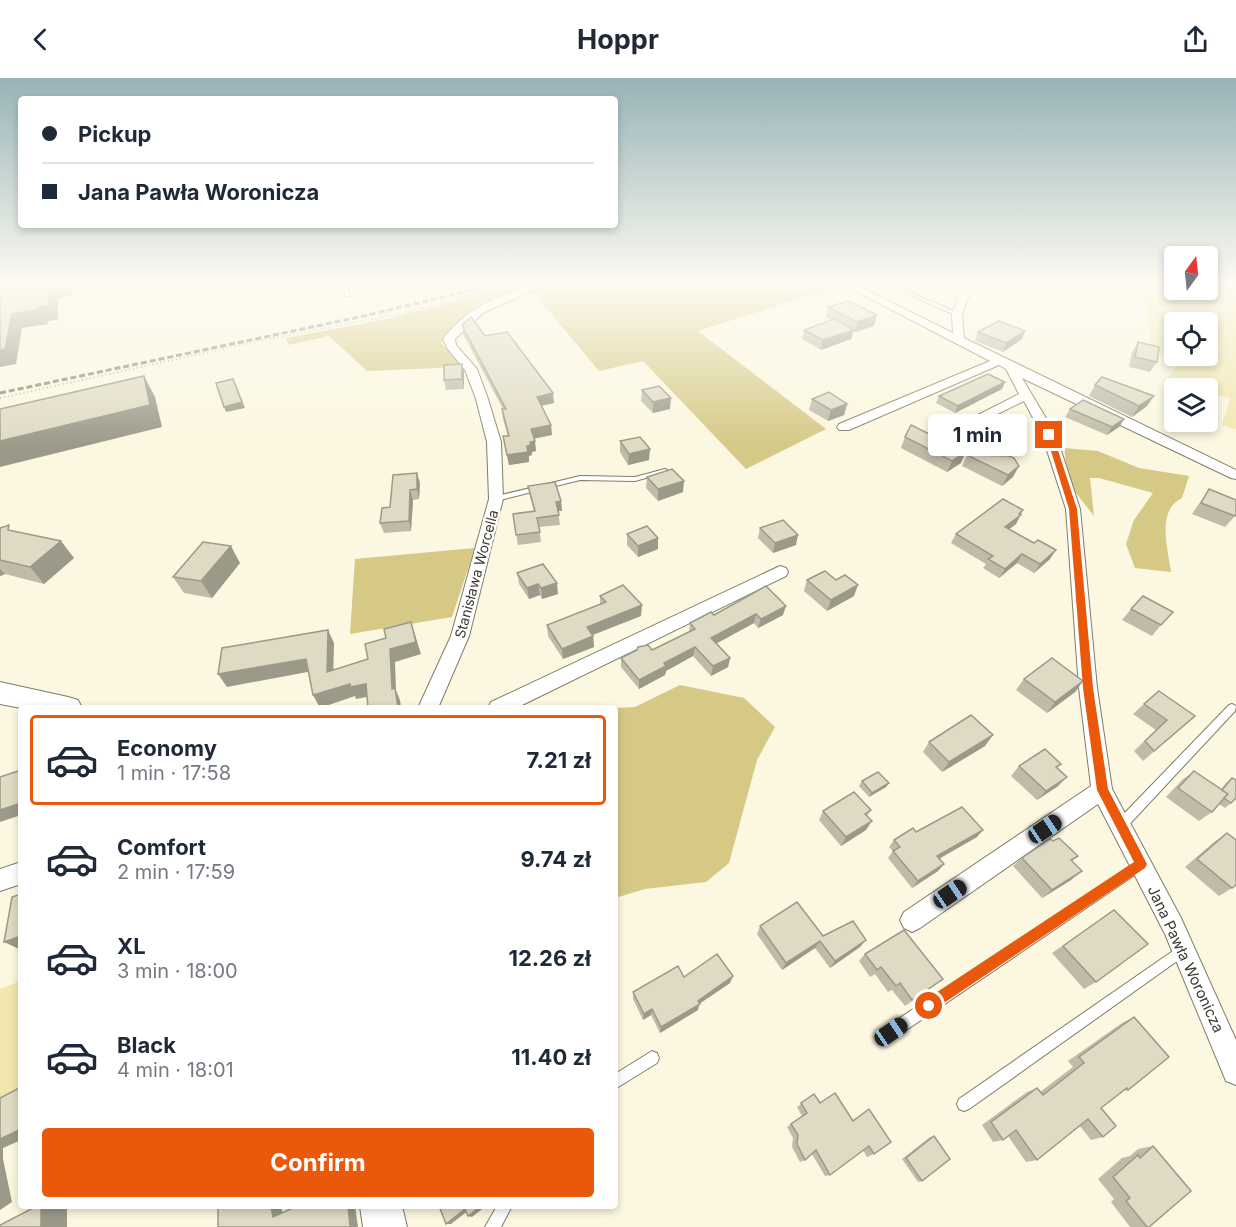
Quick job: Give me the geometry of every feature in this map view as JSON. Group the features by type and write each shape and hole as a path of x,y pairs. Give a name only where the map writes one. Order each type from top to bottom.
{"street":[{"name":"Stanisława Worcella","path":"429,705 460,636 496,499 494,442 482,399 471,369 452,346 449,339"},
{"path":"959,339 1005,365 1236,475"},
{"path":"844,427 1005,365"},
{"name":"Jana Pawła Woronicza","path":"1005,365 1027,395 1049,435 1073,509 1088,688 1102,790 1183,950 1236,1071"},
{"path":"974,420 1027,395"},
{"path":"504,705 780,572"},
{"path":"0,693 54,705"},
{"path":"912,920 1102,790"},
{"path":"0,879 18,874"},
{"path":"382,1209 385,1227"}],"lane":[{"path":"496,499 580,478 635,479 665,471"},
{"path":"1121,825 1232,708"},
{"path":"891,1032 1141,864"},
{"path":"963,1104 1183,950"},
{"path":"618,1080 652,1058"},
{"path":"493,1227 503,1209"}],"path":[{"path":"0,398 271,339"}],"shaded area":[{"path":"286,339 317,339 289,345"},
{"path":"332,339 445,339 441,343 461,367 367,371"},
{"path":"572,339 708,339 826,429 746,469 643,361 599,371"},
{"path":"1150,339 1164,339 1164,356 1152,353"},
{"path":"1218,339 1236,339 1236,429 1222,425 1230,398 1218,395 1218,378 1168,378 1177,366 1218,366"},
{"path":"1064,448 1098,451 1139,468 1189,476 1182,498 1169,511 1166,521 1166,542 1171,572 1135,568 1126,544 1134,520 1153,493 1099,478 1090,478 1094,516 1069,484"},
{"path":"475,548 452,617 350,634 355,559"},
{"path":"680,685 744,698 775,727 757,760 729,863 706,882 645,889 618,897 618,708 635,707"},
{"path":"18,982 18,1088 0,1097 0,989"}],"building":[{"path":"0,339 7,339 5,349 0,350"},
{"path":"469,339 512,339 553,393 537,397 551,425 531,429 535,441 530,442 531,445 527,446 528,452 507,455 503,436 509,436 502,409 506,409"},
{"path":"995,339 1013,339 1006,343"},
{"path":"1138,342 1159,347 1157,362 1135,357"},
{"path":"462,364 462,379 444,380 444,365"},
{"path":"988,374 1005,382 958,406 939,396"},
{"path":"144,376 150,405 0,441 0,409"},
{"path":"1102,377 1154,396 1139,406 1095,385"},
{"path":"233,379 242,402 224,407 216,383"},
{"path":"659,386 671,398 653,402 642,390"},
{"path":"829,392 847,404 831,410 812,399"},
{"path":"1083,400 1124,419 1112,427 1070,409"},
{"path":"911,425 966,452 952,461 905,437"},
{"path":"640,437 650,449 629,454 620,441"},
{"path":"967,455 1009,456 1014,458 1019,466 1008,475"},
{"path":"672,469 684,481 658,489 647,477"},
{"path":"417,473 417,489 410,490 409,521 380,523 382,508 390,507 393,475"},
{"path":"555,482 561,501 556,502 559,515 537,518 540,532 516,535 513,514 535,511 528,486"},
{"path":"1209,489 1236,500 1235,516 1201,503"},
{"path":"1003,499 1023,510 1019,514 1021,515 1005,527 1034,543 1038,540 1056,550 1040,564 1022,554 1005,569 988,559 993,556 956,534"},
{"path":"783,520 798,535 775,543 760,528"},
{"path":"9,525 8,530 61,541 30,567 0,560 0,528"},
{"path":"647,526 658,538 638,546 627,534"},
{"path":"203,542 231,546 201,581 173,577"},
{"path":"543,564 557,583 541,588 538,584 527,588 517,573"},
{"path":"825,571 836,580 845,575 858,585 831,600 807,580"},
{"path":"623,585 642,605 587,627 593,636 562,649 547,625 606,602 600,596"},
{"path":"766,586 786,606 761,619 756,614 711,638 730,658 713,666 695,647 664,663 666,666 639,680 621,658 637,650 638,647 648,645 652,650 695,629 690,623 711,612 714,615"},
{"path":"1143,596 1173,612 1161,625 1131,609"},
{"path":"411,622 416,642 390,649 392,689 395,688 398,705 368,705 366,684 350,687 350,684 313,695 306,659 218,674 222,648 328,630 327,672 368,659 365,644 386,638 384,629"},
{"path":"1052,658 1083,681 1055,702 1024,679"},
{"path":"1159,691 1195,716 1154,751 1145,741 1167,720 1144,704"},
{"path":"971,715 993,735 949,762 929,742"},
{"path":"1045,749 1061,764 1056,767 1067,777 1046,791 1019,766"},
{"path":"18,771 18,804 0,810 0,777"},
{"path":"1194,771 1228,794 1212,812 1178,788"},
{"path":"878,772 889,783 872,793 862,781"},
{"path":"1232,778 1236,780 1236,798 1231,803 1224,798 1228,794 1222,790"},
{"path":"854,792 871,810 865,814 872,821 846,837 823,811"},
{"path":"962,807 983,830 937,856 944,864 918,881 893,851 900,847 894,840 913,828 916,832"},
{"path":"1227,833 1236,840 1236,885 1232,888 1197,859"},
{"path":"1059,838 1078,856 1071,860 1082,871 1052,890 1022,858 1050,839 1053,841"},
{"path":"18,895 18,937 4,942 12,897"},
{"path":"797,902 823,936 853,921 866,940 835,961 820,941 786,963 760,926"},
{"path":"1114,910 1148,944 1096,982 1063,946"},
{"path":"904,930 943,979 912,1000 900,983 896,986 881,967 877,970 865,954"},
{"path":"717,954 733,976 698,1001 700,1004 661,1027 652,1009 644,1014 633,992 678,966 684,977"},
{"path":"1134,1017 1169,1057 1101,1108 1116,1126 1103,1137 1088,1119 1037,1160 1016,1130 1003,1140 991,1122 1037,1088 1043,1095 1084,1063 1079,1057"},
{"path":"18,1089 18,1130 0,1139 0,1098"},
{"path":"835,1093 853,1121 869,1109 891,1142 874,1154 869,1146 830,1175 816,1150 805,1160 797,1144 798,1135 791,1124 807,1113 801,1103 814,1094 820,1103"},
{"path":"934,1136 950,1159 922,1181 906,1158"},
{"path":"1153,1146 1191,1191 1147,1227 1126,1201 1130,1198 1113,1177 1138,1155 1140,1158"},
{"path":"31,1209 41,1209 41,1227 0,1227"},
{"path":"218,1209 272,1209 273,1217 290,1209 348,1209 350,1227 218,1227"},
{"path":"440,1209 465,1209 446,1224"},
{"path":"465,1209 477,1209 468,1216"}],"railway":[{"path":"0,393 257,339"}],"route":[{"path":"929,1006 1141,864 1102,790 1088,688 1073,509 1049,435"}]}
